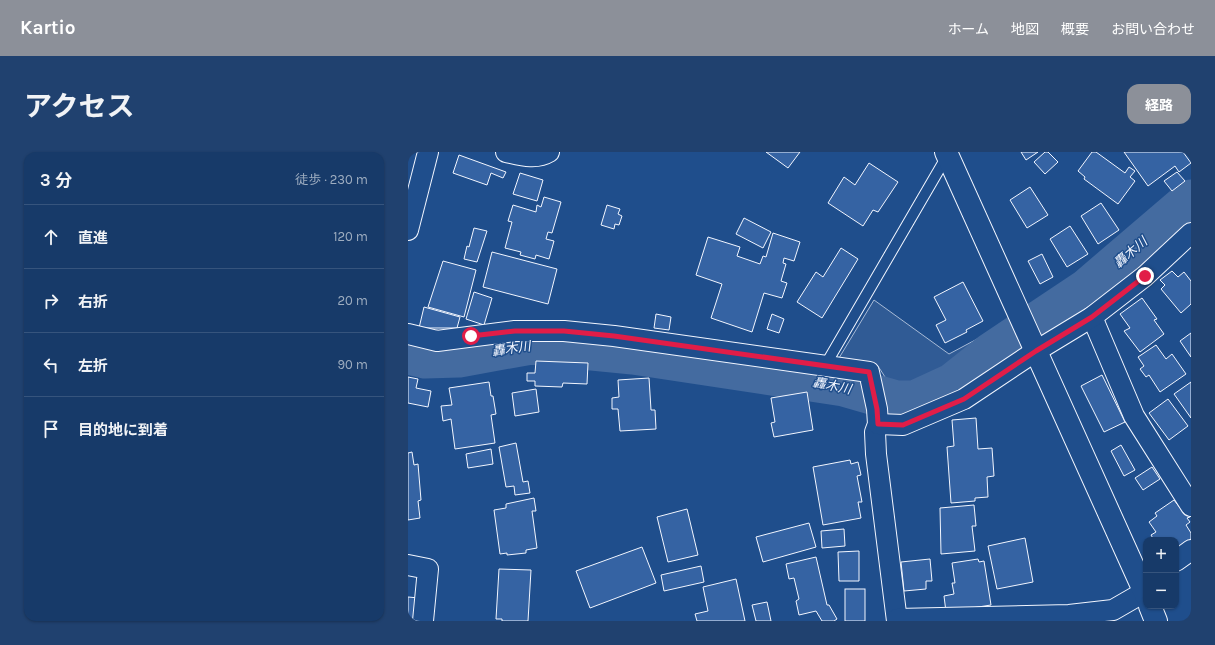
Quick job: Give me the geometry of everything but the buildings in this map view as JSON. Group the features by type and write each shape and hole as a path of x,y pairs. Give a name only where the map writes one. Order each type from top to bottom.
{"street":[{"path":"408,230 428,152"},
{"path":"506,152 523,156 543,155 549,152"},
{"path":"948,153 1143,587"},
{"path":"878,417 903,425 964,399 1034,346 1092,317 1145,276 1191,233"},
{"path":"1092,317 1134,416 1191,506"},
{"path":"408,334 437,341 515,331 564,331 614,336 826,364 869,372 878,417 875,432 876,454 897,620 1069,615 1113,610 1143,598"},
{"path":"1179,559 1191,550"},
{"path":"408,565 428,569 423,621"},
{"path":"1152,609 1156,621"}],"lane":[{"path":"826,364 948,153"}],"shaded area":[{"path":"874,300 949,354 994,330 949,372 892,388 878,366 839,358"}],"waterway":[{"name":"轟木川","path":"408,354 425,358 459,357 531,344 633,354 844,386 896,401 915,401 952,384 991,353 1087,289 1191,200"}],"route":[{"path":"471,336 515,331 564,331 614,336 826,364 869,372 877,409 878,424 903,425 964,399 1036,351 1092,317 1145,276"}]}
